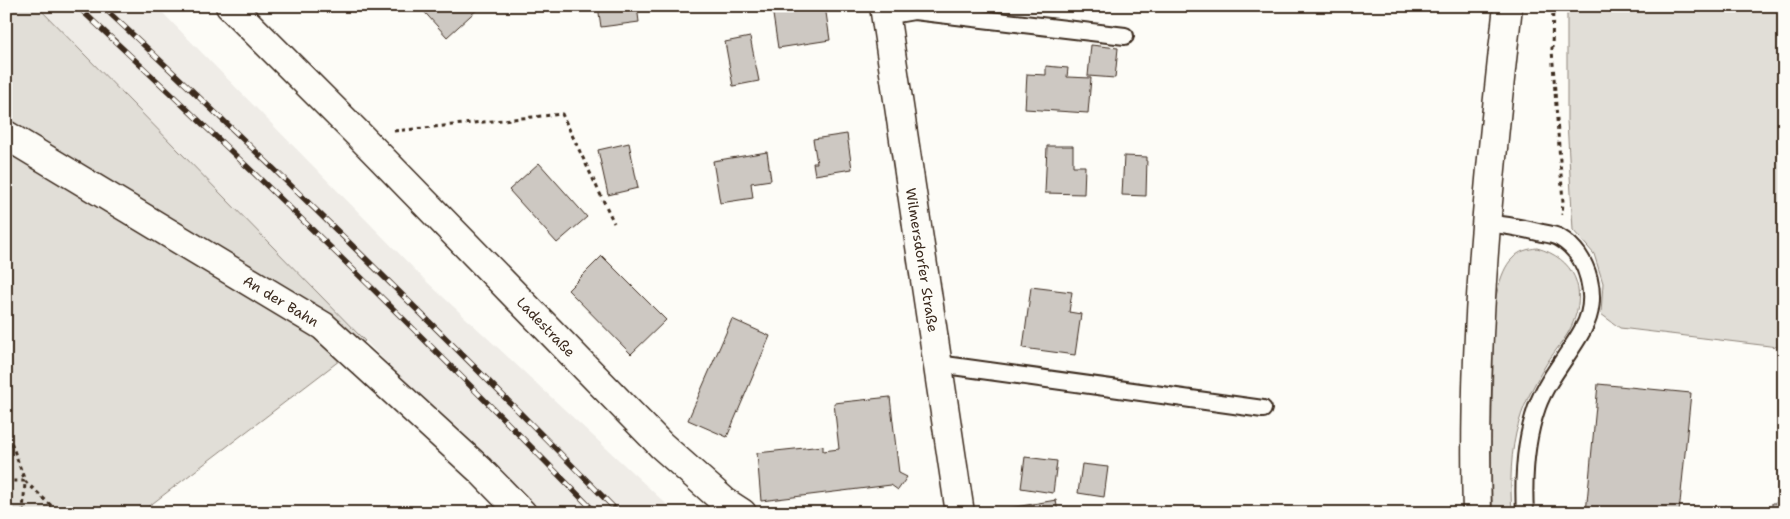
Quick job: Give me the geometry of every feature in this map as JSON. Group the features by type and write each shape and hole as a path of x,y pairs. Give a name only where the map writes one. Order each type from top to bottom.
{"street":[{"name":"Ladestraße","path":"230,6 358,134 661,445 725,502 742,513"},
{"path":"1477,513 1476,399 1480,302 1508,6"},
{"name":"Wilmersdorfer Straße","path":"884,11 960,513"},
{"name":"An der Bahn","path":"6,135 323,326 480,470 522,513"}],"lane":[{"path":"884,11 914,12 1125,36"},
{"path":"1486,223 1519,227 1559,237 1574,249 1584,264 1590,283 1591,305 1585,326 1551,379 1537,406 1527,440 1525,513"},
{"path":"938,364 1263,410"}],"path":[{"path":"1553,6 1552,50 1563,202 1559,237"},
{"path":"358,134 562,114 614,223"},
{"path":"6,428 25,481 23,513"},
{"path":"6,481 25,481 59,513"}],"shaded area":[{"path":"6,6 37,6 365,341 140,513 6,513"},
{"path":"37,6 156,6 427,282 676,513 534,513"},
{"path":"1567,6 1784,6 1784,224 1778,347 1620,328 1601,314 1603,283 1594,254 1573,230 1567,120"},
{"path":"1537,248 1550,253 1569,267 1578,287 1577,312 1570,330 1547,363 1521,414 1512,456 1512,513 1493,513 1491,459 1493,317 1496,298 1502,276 1510,261 1521,252"}],"building":[{"path":"419,6 481,6 447,37"},
{"path":"598,6 637,6 639,22 601,27"},
{"path":"785,6 825,6 830,40 778,48 772,8"},
{"path":"750,37 759,81 733,86 725,42"},
{"path":"1091,45 1118,48 1115,78 1088,76"},
{"path":"1046,66 1068,68 1067,77 1091,78 1088,113 1025,109 1027,74 1046,75"},
{"path":"847,134 852,169 815,175 813,163 817,163 813,139"},
{"path":"629,143 638,188 608,195 598,150"},
{"path":"1047,146 1073,146 1073,166 1085,166 1084,194 1045,193"},
{"path":"767,152 771,180 751,183 753,198 720,203 713,161"},
{"path":"1124,156 1147,157 1146,196 1122,195"},
{"path":"539,163 587,217 557,243 509,190"},
{"path":"602,256 666,320 631,354 568,290"},
{"path":"1031,287 1072,292 1069,312 1081,314 1075,355 1023,348"},
{"path":"732,319 770,336 727,437 688,420"},
{"path":"1598,384 1691,393 1679,513 1586,513"},
{"path":"890,397 899,473 907,477 898,490 891,485 761,501 757,453 823,446 823,451 839,449 834,403"},
{"path":"1025,457 1057,461 1053,493 1021,488"},
{"path":"1082,464 1108,467 1104,497 1078,493"},
{"path":"1056,500 1058,513 1005,513 1004,509"},
{"path":"1772,503 1784,503 1784,513 1772,513"}],"railway":[{"path":"77,6 340,256 596,513"},
{"path":"102,6 234,130 363,256 619,513"}]}
